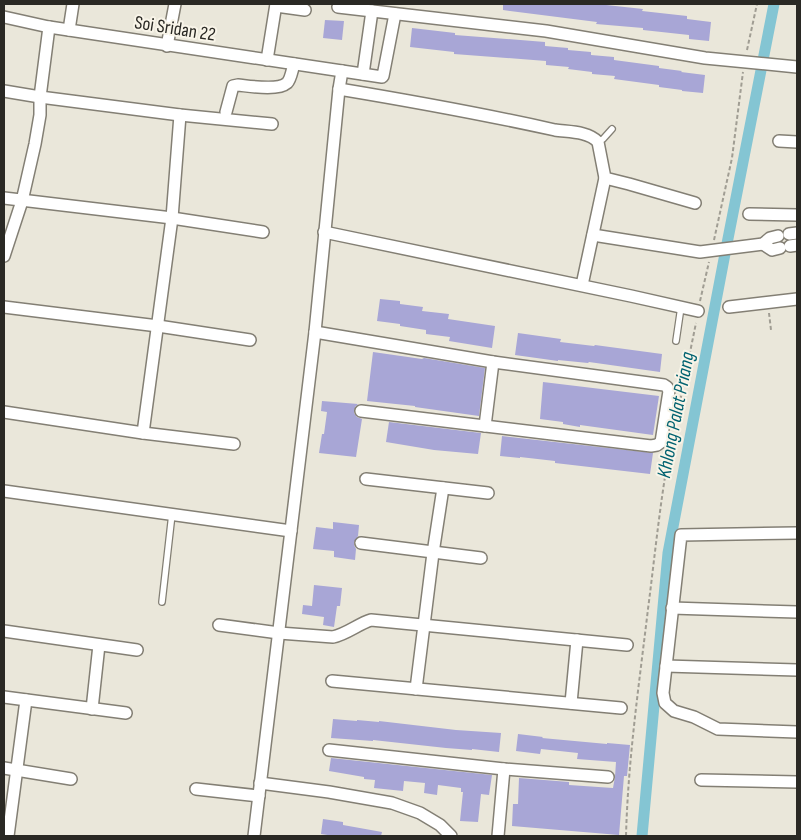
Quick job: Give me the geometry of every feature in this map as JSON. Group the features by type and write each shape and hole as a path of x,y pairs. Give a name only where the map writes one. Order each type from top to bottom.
{"street":[{"path":"69,30 73,4"},
{"path":"167,46 175,4"},
{"path":"267,60 276,5 305,10"},
{"path":"338,7 546,31 705,58 797,67"},
{"path":"362,74 372,11"},
{"name":"Soi Sridan 22","path":"4,17 49,27 167,46 382,77 394,14"},
{"path":"4,256 22,201 35,144 40,115 40,97 49,27"},
{"path":"226,112 232,86 273,87 284,85 288,82 294,64"},
{"path":"254,836 315,332 342,71"},
{"path":"339,89 524,122 583,134 595,139 600,146 604,178 582,286"},
{"path":"4,91 40,97 272,124"},
{"path":"143,432 172,218 180,114"},
{"path":"779,141 797,142"},
{"path":"604,178 695,203"},
{"path":"4,198 172,218 263,232"},
{"path":"750,214 797,215"},
{"path":"324,232 698,311"},
{"path":"593,235 705,254 763,244 770,238 788,234"},
{"path":"763,244 772,250 789,247"},
{"path":"729,307 797,299"},
{"path":"4,306 250,340"},
{"path":"315,332 493,362 664,384 668,391 661,442 652,446 361,411"},
{"path":"485,426 493,362"},
{"path":"4,412 234,444"},
{"path":"366,480 488,493"},
{"path":"416,689 443,488"},
{"path":"4,491 290,531"},
{"path":"797,533 681,534 663,693 665,703 674,711 694,717 718,729 797,732"},
{"path":"361,544 481,558"},
{"path":"672,608 797,612"},
{"path":"219,625 279,633 333,637 341,636 371,620 627,644"},
{"path":"4,631 137,650"},
{"path":"571,703 577,640"},
{"path":"92,709 99,645"},
{"path":"666,666 797,670"},
{"path":"332,681 621,708"},
{"path":"4,697 126,713"},
{"path":"8,836 26,700"},
{"path":"328,750 504,768 608,776"},
{"path":"4,768 71,779"},
{"path":"504,768 498,836 505,836"},
{"path":"701,780 797,782"},
{"path":"260,783 392,803 420,813 440,825 451,836"},
{"path":"196,788 259,796"}],"lane":[{"path":"598,142 612,129"},
{"path":"676,341 681,307"},
{"path":"162,602 172,514"}],"path":[{"path":"712,247 732,158 743,61 757,4"},
{"path":"678,410 698,311 705,254"},
{"path":"768,303 771,330"},
{"path":"626,836 630,757 662,494 672,440"}],"building":[{"path":"503,4 597,4 687,16 687,19 711,22 709,41 689,39 689,35 643,30 643,28 596,24 597,22 503,10"},
{"path":"325,20 344,21 342,40 323,38"},
{"path":"412,28 455,33 455,35 545,42 545,46 591,52 591,55 614,57 614,60 705,75 703,93 614,79 615,76 592,74 592,72 568,69 569,67 546,65 546,61 454,54 454,52 410,47"},
{"path":"380,299 400,301 400,304 423,307 422,311 449,314 448,319 495,326 492,348 449,341 450,337 426,334 426,330 377,321"},
{"path":"518,333 561,339 560,342 662,354 660,372 589,362 558,361 515,355"},
{"path":"373,352 485,368 479,416 367,401"},
{"path":"543,382 659,396 653,435 580,425 580,427 563,424 563,422 540,419"},
{"path":"322,401 358,404 355,407 354,413 362,419 356,457 319,453 327,412 321,411"},
{"path":"389,422 481,433 478,454 434,450 386,442"},
{"path":"502,436 653,453 650,474 555,463 555,461 500,456"},
{"path":"333,522 359,525 358,536 354,542 356,549 355,560 334,557 334,551 313,549 316,527 333,529"},
{"path":"314,585 342,588 340,606 337,606 334,627 323,625 324,617 302,614 303,605 312,606"},
{"path":"333,719 379,721 501,733 499,752 331,738"},
{"path":"518,734 542,738 630,745 627,776 624,776 619,835 512,826 513,804 518,804 519,778 569,782 569,785 613,788 616,762 577,759 578,753 541,749 540,754 516,751"},
{"path":"331,758 492,775 489,795 481,794 478,822 460,821 463,792 461,792 461,788 438,785 437,795 424,793 425,783 404,781 403,791 374,788 375,780 329,771"},
{"path":"323,819 343,822 343,825 382,832 381,836 334,836 321,834"}],"waterway":[{"name":"Khlong Palat Priang","path":"642,836 668,553 774,4"}]}
